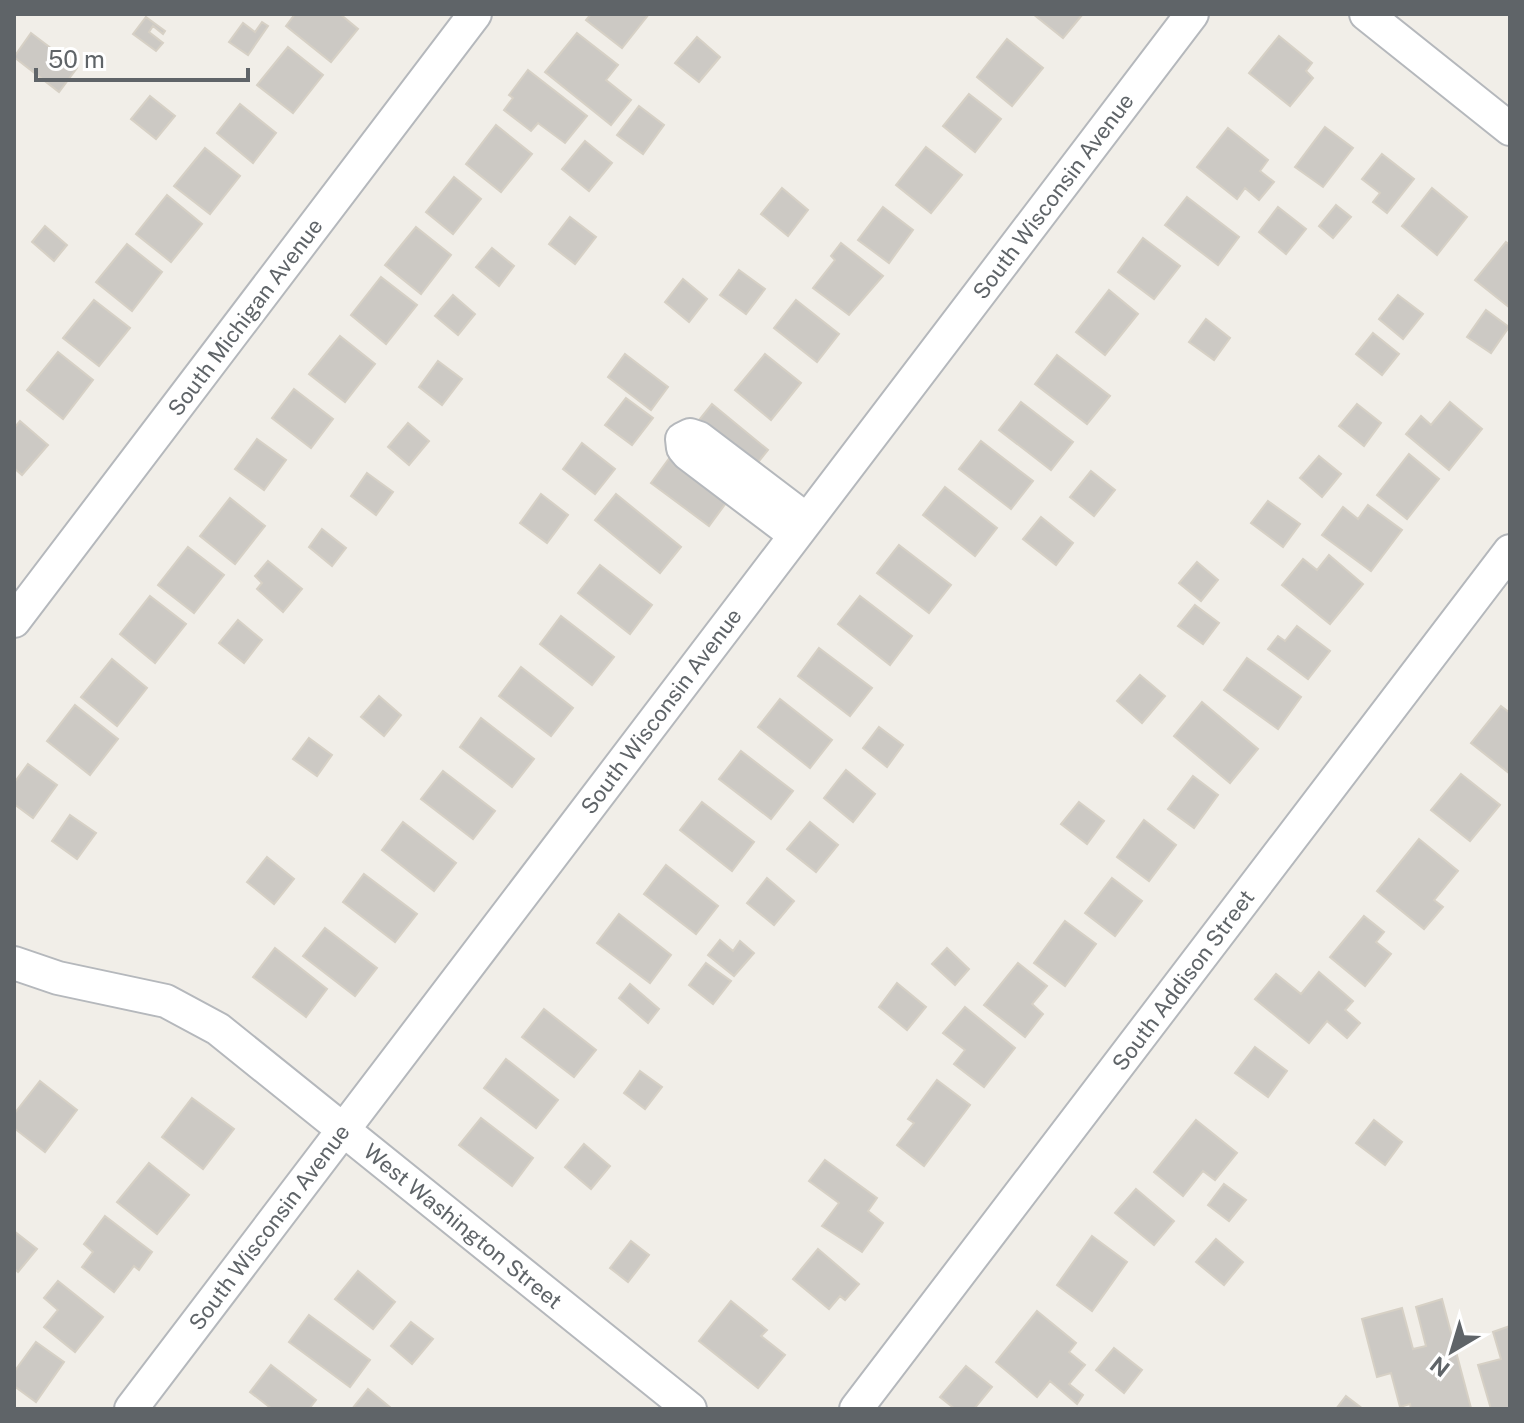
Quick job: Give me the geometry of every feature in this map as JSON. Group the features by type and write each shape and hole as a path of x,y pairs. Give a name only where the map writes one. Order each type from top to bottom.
{"street":[{"name":"South Michigan Avenue","path":"14,621 475,14"},
{"name":"South Wisconsin Avenue","path":"131,1409 1192,14"},
{"path":"1366,14 1510,129"},
{"name":"South Addison Street","path":"856,1409 1510,551"},
{"name":"West Washington Street","path":"14,963 58,978 142,993 188,1009 218,1029 690,1409"}],"building":[{"path":"295,14 340,14 358,29 331,62 286,26"},
{"path":"591,14 649,14 622,48 586,20"},
{"path":"1033,14 1083,14 1063,38"},
{"path":"146,17 165,31 163,34 153,26 149,32 163,43 156,51 133,34"},
{"path":"262,22 268,26 248,55 229,42 243,23 255,32"},
{"path":"31,33 77,68 59,92 14,57"},
{"path":"577,33 618,65 606,80 631,100 611,125 545,72"},
{"path":"1279,36 1312,63 1306,71 1313,78 1290,106 1249,73"},
{"path":"697,37 720,57 699,82 675,63"},
{"path":"1007,39 1043,68 1012,106 977,77"},
{"path":"288,47 323,75 293,113 257,85"},
{"path":"528,70 587,116 565,143 538,123 531,131 504,110 513,98 509,95"},
{"path":"969,94 1001,119 975,152 943,126"},
{"path":"150,96 175,116 156,139 131,119"},
{"path":"240,104 276,133 253,163 217,133"},
{"path":"639,106 664,125 643,154 617,135"},
{"path":"496,125 532,154 501,192 466,164"},
{"path":"1325,127 1353,148 1323,187 1295,167"},
{"path":"1228,128 1268,160 1260,171 1274,182 1259,200 1245,188 1237,199 1197,167"},
{"path":"585,141 612,163 589,191 562,169"},
{"path":"926,147 962,175 931,213 896,185"},
{"path":"205,148 240,176 210,214 174,186"},
{"path":"1382,154 1414,179 1387,213 1373,202 1380,193 1362,179"},
{"path":"454,177 481,199 453,234 426,212"},
{"path":"782,188 808,210 788,236 761,214"},
{"path":"1432,188 1467,217 1437,255 1402,226"},
{"path":"167,195 202,224 171,262 136,234"},
{"path":"1187,197 1239,237 1218,265 1165,225"},
{"path":"1336,205 1351,217 1333,238 1319,226"},
{"path":"883,207 913,230 889,263 858,240"},
{"path":"1278,207 1306,229 1286,254 1259,232"},
{"path":"570,217 596,237 575,264 549,244"},
{"path":"45,226 67,245 54,261 32,242"},
{"path":"416,227 451,255 421,294 385,265"},
{"path":"1143,238 1180,266 1154,299 1118,272"},
{"path":"1506,242 1510,245 1510,308 1475,280"},
{"path":"841,243 883,276 849,315 813,288 835,260 831,256"},
{"path":"127,244 162,272 132,311 96,282"},
{"path":"492,248 514,266 499,286 476,267"},
{"path":"739,270 765,289 746,314 720,295"},
{"path":"381,277 417,305 386,344 351,315"},
{"path":"683,279 707,299 689,322 665,302"},
{"path":"1109,290 1138,314 1105,355 1076,332"},
{"path":"453,295 475,314 458,335 435,316"},
{"path":"1398,295 1423,314 1403,339 1379,319"},
{"path":"94,300 130,328 99,366 63,338"},
{"path":"796,300 839,334 817,362 774,328"},
{"path":"1486,310 1509,327 1491,353 1467,337"},
{"path":"1206,319 1230,338 1214,360 1189,342"},
{"path":"1373,333 1399,354 1382,375 1356,354"},
{"path":"340,336 375,364 345,402 309,374"},
{"path":"58,352 93,380 63,419 27,390"},
{"path":"625,354 668,387 651,410 608,377"},
{"path":"765,354 801,383 771,420 735,390"},
{"path":"1057,355 1110,396 1087,424 1035,384"},
{"path":"438,361 462,379 442,405 419,387"},
{"path":"294,389 333,419 311,448 272,418"},
{"path":"626,398 653,418 632,445 605,425"},
{"path":"1021,402 1073,442 1051,470 999,430"},
{"path":"1450,402 1482,429 1449,470 1406,434 1421,416 1431,425"},
{"path":"712,404 768,450 747,476 691,430"},
{"path":"1357,404 1381,423 1364,446 1339,426"},
{"path":"20,421 48,445 22,475 14,468 14,428"},
{"path":"408,423 429,441 409,465 388,447"},
{"path":"257,439 286,460 264,490 235,469"},
{"path":"981,441 1033,481 1011,509 959,469"},
{"path":"582,443 615,469 595,494 563,469"},
{"path":"1409,454 1439,479 1407,519 1377,495"},
{"path":"671,456 729,499 709,526 651,483"},
{"path":"1319,456 1341,474 1322,497 1300,478"},
{"path":"1091,471 1115,490 1094,516 1070,497"},
{"path":"367,473 393,492 376,515 351,496"},
{"path":"945,487 997,528 975,556 923,515"},
{"path":"541,494 568,515 547,543 520,523"},
{"path":"616,494 681,547 660,573 595,520"},
{"path":"230,498 265,526 235,564 200,536"},
{"path":"1268,501 1300,524 1283,547 1251,523"},
{"path":"1368,505 1402,530 1371,571 1322,535 1343,507 1358,519"},
{"path":"1041,517 1073,543 1056,565 1023,539"},
{"path":"322,529 346,548 332,566 309,547"},
{"path":"899,545 951,585 929,613 877,573"},
{"path":"188,547 224,575 194,613 158,585"},
{"path":"1329,555 1363,584 1330,624 1282,585 1303,559 1317,570"},
{"path":"268,561 302,589 283,612 257,589 262,583 255,576"},
{"path":"1197,562 1218,580 1201,601 1179,583"},
{"path":"600,565 652,605 630,634 578,593"},
{"path":"150,596 186,624 155,663 120,634"},
{"path":"860,596 912,636 890,665 838,624"},
{"path":"1195,605 1219,623 1203,644 1178,626"},
{"path":"561,616 614,657 592,685 540,644"},
{"path":"238,620 262,640 244,663 219,643"},
{"path":"1297,626 1330,651 1308,679 1268,649 1278,636 1285,641"},
{"path":"819,648 872,688 850,716 798,676"},
{"path":"1247,658 1301,697 1278,729 1224,690"},
{"path":"112,659 147,688 117,726 81,697"},
{"path":"521,667 573,708 551,736 499,696"},
{"path":"1140,675 1165,696 1142,723 1117,701"},
{"path":"379,696 401,715 384,736 361,717"},
{"path":"780,699 832,740 810,768 758,727"},
{"path":"1202,702 1258,749 1230,783 1174,736"},
{"path":"75,705 118,739 90,775 47,741"},
{"path":"1501,706 1510,713 1510,774 1471,743"},
{"path":"481,718 534,759 512,787 460,747"},
{"path":"879,727 903,745 887,767 863,748"},
{"path":"309,738 332,755 317,776 293,759"},
{"path":"741,751 793,791 771,819 719,779"},
{"path":"28,764 57,785 33,818 14,804 14,783"},
{"path":"846,770 875,794 853,822 824,798"},
{"path":"443,771 495,811 473,839 421,799"},
{"path":"1461,774 1500,805 1470,841 1431,810"},
{"path":"1193,776 1218,795 1194,828 1168,809"},
{"path":"702,802 754,842 732,871 680,830"},
{"path":"1079,802 1104,821 1087,844 1061,824"},
{"path":"70,815 96,833 77,859 52,841"},
{"path":"1144,820 1176,845 1149,881 1117,857"},
{"path":"403,822 456,863 434,891 382,850"},
{"path":"810,822 838,845 816,872 787,849"},
{"path":"1419,839 1458,871 1434,900 1443,907 1424,929 1377,891"},
{"path":"267,857 294,879 274,904 247,882"},
{"path":"666,865 718,906 696,934 644,894"},
{"path":"364,874 417,914 395,942 343,902"},
{"path":"767,878 794,901 774,925 747,903"},
{"path":"1112,878 1142,901 1115,936 1085,913"},
{"path":"619,914 671,955 650,983 597,943"},
{"path":"1364,916 1384,932 1376,942 1391,954 1365,986 1330,957"},
{"path":"1065,921 1096,944 1065,986 1034,963"},
{"path":"325,928 377,968 355,996 303,956"},
{"path":"720,940 733,951 740,941 754,953 734,976 708,955"},
{"path":"275,948 327,989 306,1017 253,977"},
{"path":"947,948 969,969 955,985 932,964"},
{"path":"706,963 731,981 713,1004 689,985"},
{"path":"1018,963 1047,986 1032,1004 1043,1014 1025,1037 984,1005"},
{"path":"1319,972 1353,1001 1345,1010 1360,1023 1347,1038 1327,1021 1309,1043 1255,999 1276,974 1301,994"},
{"path":"897,983 926,1007 907,1030 879,1007"},
{"path":"630,984 659,1009 648,1023 619,998"},
{"path":"965,1007 1015,1048 984,1087 954,1064 965,1050 943,1033"},
{"path":"544,1009 596,1050 574,1077 522,1037"},
{"path":"1255,1047 1287,1071 1268,1097 1235,1073"},
{"path":"506,1059 558,1100 536,1128 484,1088"},
{"path":"640,1071 662,1087 645,1109 624,1093"},
{"path":"937,1080 970,1105 924,1166 897,1145 914,1123 908,1119"},
{"path":"40,1081 77,1110 45,1152 14,1128 14,1114"},
{"path":"192,1098 234,1129 203,1169 162,1137"},
{"path":"481,1118 533,1158 512,1186 459,1145"},
{"path":"1196,1120 1237,1153 1215,1180 1203,1171 1183,1196 1154,1172"},
{"path":"1374,1120 1402,1142 1385,1165 1356,1143"},
{"path":"584,1144 610,1166 591,1189 565,1167"},
{"path":"825,1160 877,1198 868,1211 883,1223 862,1252 822,1226 839,1203 809,1181"},
{"path":"149,1163 189,1195 157,1234 117,1202"},
{"path":"1224,1184 1246,1200 1229,1221 1208,1205"},
{"path":"1136,1189 1174,1221 1154,1245 1115,1213"},
{"path":"105,1216 152,1252 139,1270 134,1266 114,1292 82,1267 93,1252 84,1244"},
{"path":"14,1231 37,1249 18,1272 14,1268"},
{"path":"1092,1236 1127,1262 1092,1311 1057,1285"},
{"path":"1216,1239 1243,1262 1224,1285 1196,1262"},
{"path":"631,1241 649,1255 628,1282 610,1268"},
{"path":"818,1249 859,1284 845,1300 840,1296 829,1309 793,1279"},
{"path":"358,1271 395,1302 373,1329 335,1299"},
{"path":"58,1281 103,1317 75,1352 44,1327 58,1310 44,1298"},
{"path":"1442,1299 1471,1408 1411,1409 1410,1404 1400,1407 1391,1373 1377,1377 1362,1319 1402,1308 1413,1349 1426,1346 1416,1307"},
{"path":"731,1301 767,1330 761,1336 785,1355 758,1388 699,1341"},
{"path":"1037,1311 1076,1343 1069,1352 1085,1365 1069,1384 1083,1395 1077,1404 1050,1381 1037,1397 996,1362"},
{"path":"309,1315 370,1360 350,1387 289,1342"},
{"path":"411,1322 433,1339 412,1364 391,1346"},
{"path":"1510,1326 1510,1409 1491,1409 1478,1365 1501,1359 1493,1332"},
{"path":"36,1342 64,1362 36,1402 14,1386 14,1372"},
{"path":"1114,1348 1142,1370 1124,1393 1096,1370"},
{"path":"271,1365 316,1400 309,1409 272,1409 250,1392"},
{"path":"966,1366 992,1387 974,1409 955,1409 940,1397"},
{"path":"368,1389 391,1408 352,1409"},
{"path":"1346,1396 1363,1409 1336,1409"}]}
